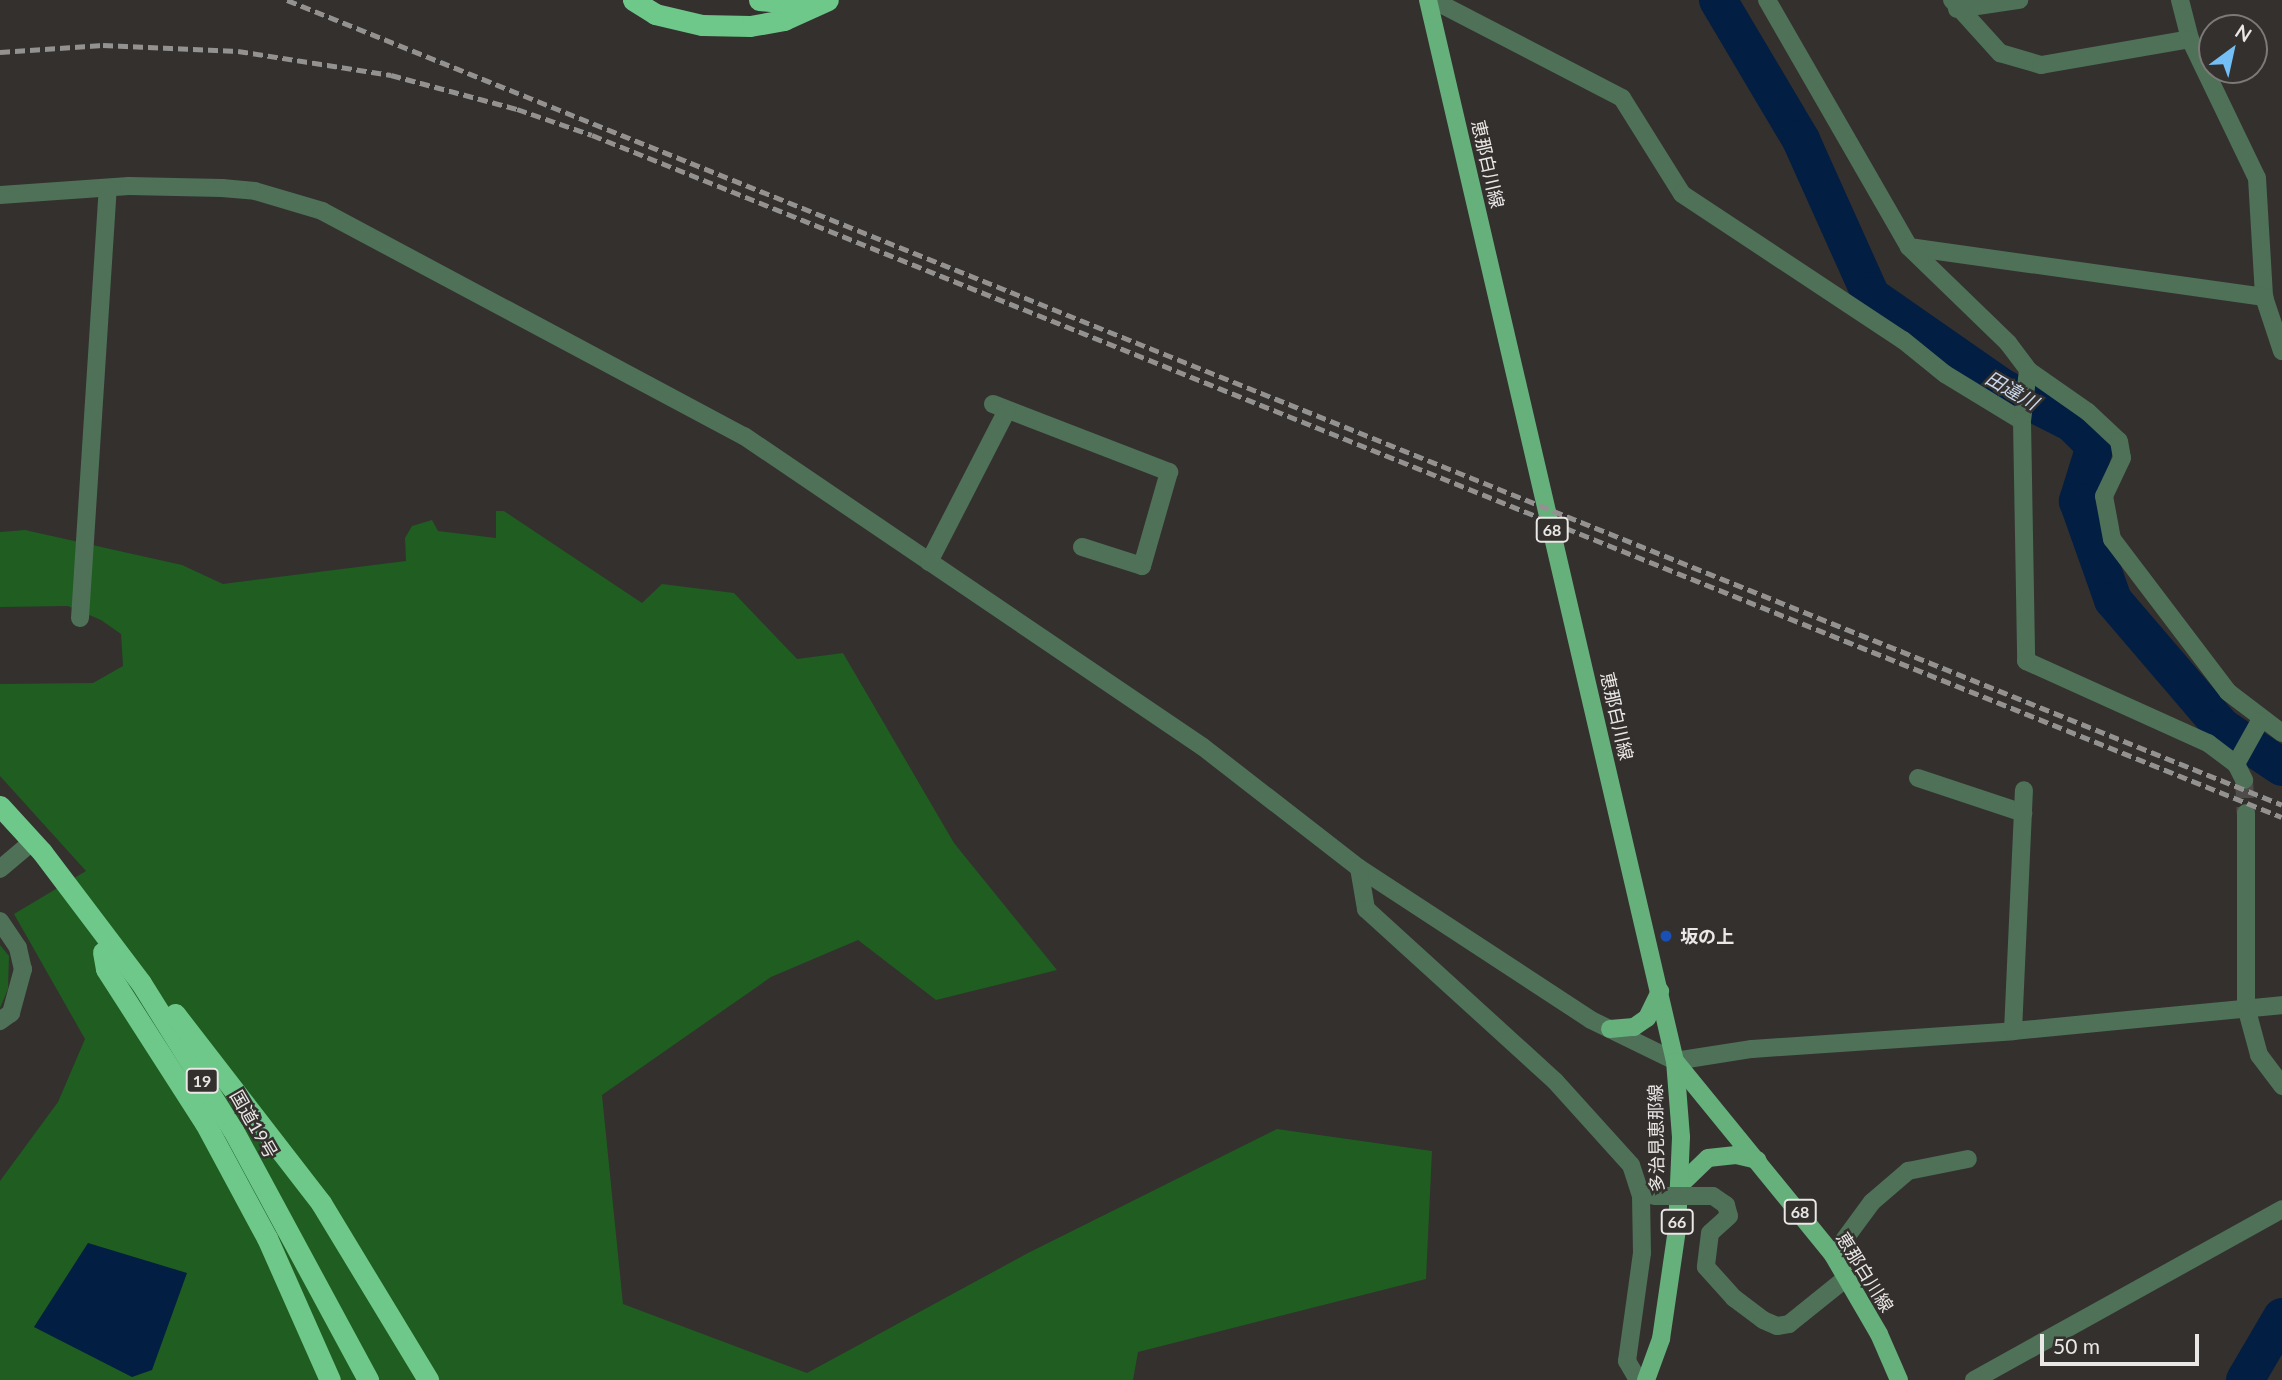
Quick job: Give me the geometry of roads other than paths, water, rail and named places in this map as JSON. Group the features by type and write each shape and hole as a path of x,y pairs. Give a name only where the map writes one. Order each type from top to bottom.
{"highway":[{"path":"633,0 655,14 702,25 750,26 784,20 822,3"},
{"path":"759,0 822,3"},
{"name":"国道19号","path":"0,806 136,996 223,1137 354,1380"},
{"name":"国道19号","path":"0,821 28,845 141,983 233,1130 368,1380"},
{"path":"103,952 106,969 205,1123 267,1238 330,1380"},
{"path":"141,983 157,990 321,1203 428,1380"}],"main road":[{"name":"恵那白川線","path":"1430,0 1675,1060 1833,1255 1879,1334 1899,1380"},
{"path":"1610,1029 1634,1027 1647,1018 1660,991"},
{"name":"多治見恵那線","path":"1646,1380 1661,1339 1672,1276 1681,1137 1675,1060"},
{"path":"1679,1186 1707,1158 1736,1155 1757,1160"}],"street":[{"path":"1430,0 1622,98 1682,194 1903,340 1945,374 2022,421"},
{"path":"1767,0 1909,247 2008,343 2028,370 2088,412 2119,441 2122,458 2104,496 2112,539 2228,692 2260,720 2282,733"},
{"path":"1954,5 2019,0"},
{"path":"2180,0 2190,38 2257,178 2264,297 2282,351"},
{"path":"1954,5 2000,53 2041,65 2190,38"},
{"path":"0,195 107,188 255,191 322,211 744,436 1203,747 1359,868 1610,1029 1675,1060 1752,1049 2013,1031 2282,1005"},
{"path":"80,618 107,188"},
{"path":"1909,247 2264,297"},
{"path":"2028,370 2022,421 2026,661 2169,722 2240,772 2260,720"},
{"path":"929,562 1000,407 1168,472 1142,566 1082,547"},
{"path":"1918,778 2023,813"},
{"path":"2013,1031 2024,790"},
{"path":"2246,813 2246,1007 2259,1055 2282,1086"},
{"path":"0,869 28,845"},
{"path":"1359,868 1366,909 1555,1081 1631,1165 1648,1196 1640,1289 1627,1362 1638,1380"},
{"path":"0,921 18,948 23,969 11,1013 0,1021"},
{"path":"1833,1255 1872,1202 1908,1171 1968,1159"},
{"path":"1648,1196 1713,1196 1726,1205 1729,1216 1710,1233 1706,1267 1734,1298 1763,1320 1777,1326 1789,1324 1846,1279"},
{"path":"1974,1380 2282,1209"}],"water":[{"path":"88,1243 187,1273 152,1370 132,1377 34,1327"}],"waterway":[{"name":"田違川","path":"1718,0 1801,140 1871,296 2003,388 2072,423 2095,446 2078,501 2113,600 2222,727 2282,767"},
{"path":"2245,1380 2282,1317"}],"tunnel":[{"path":"2244,780 2246,813"}],"railway":[{"path":"287,0 2282,805"},
{"path":"0,52 103,45 238,51 391,75 517,109 592,135 2282,817"}],"place":[{"name":"坂の上","path":"1666,936"}]}
